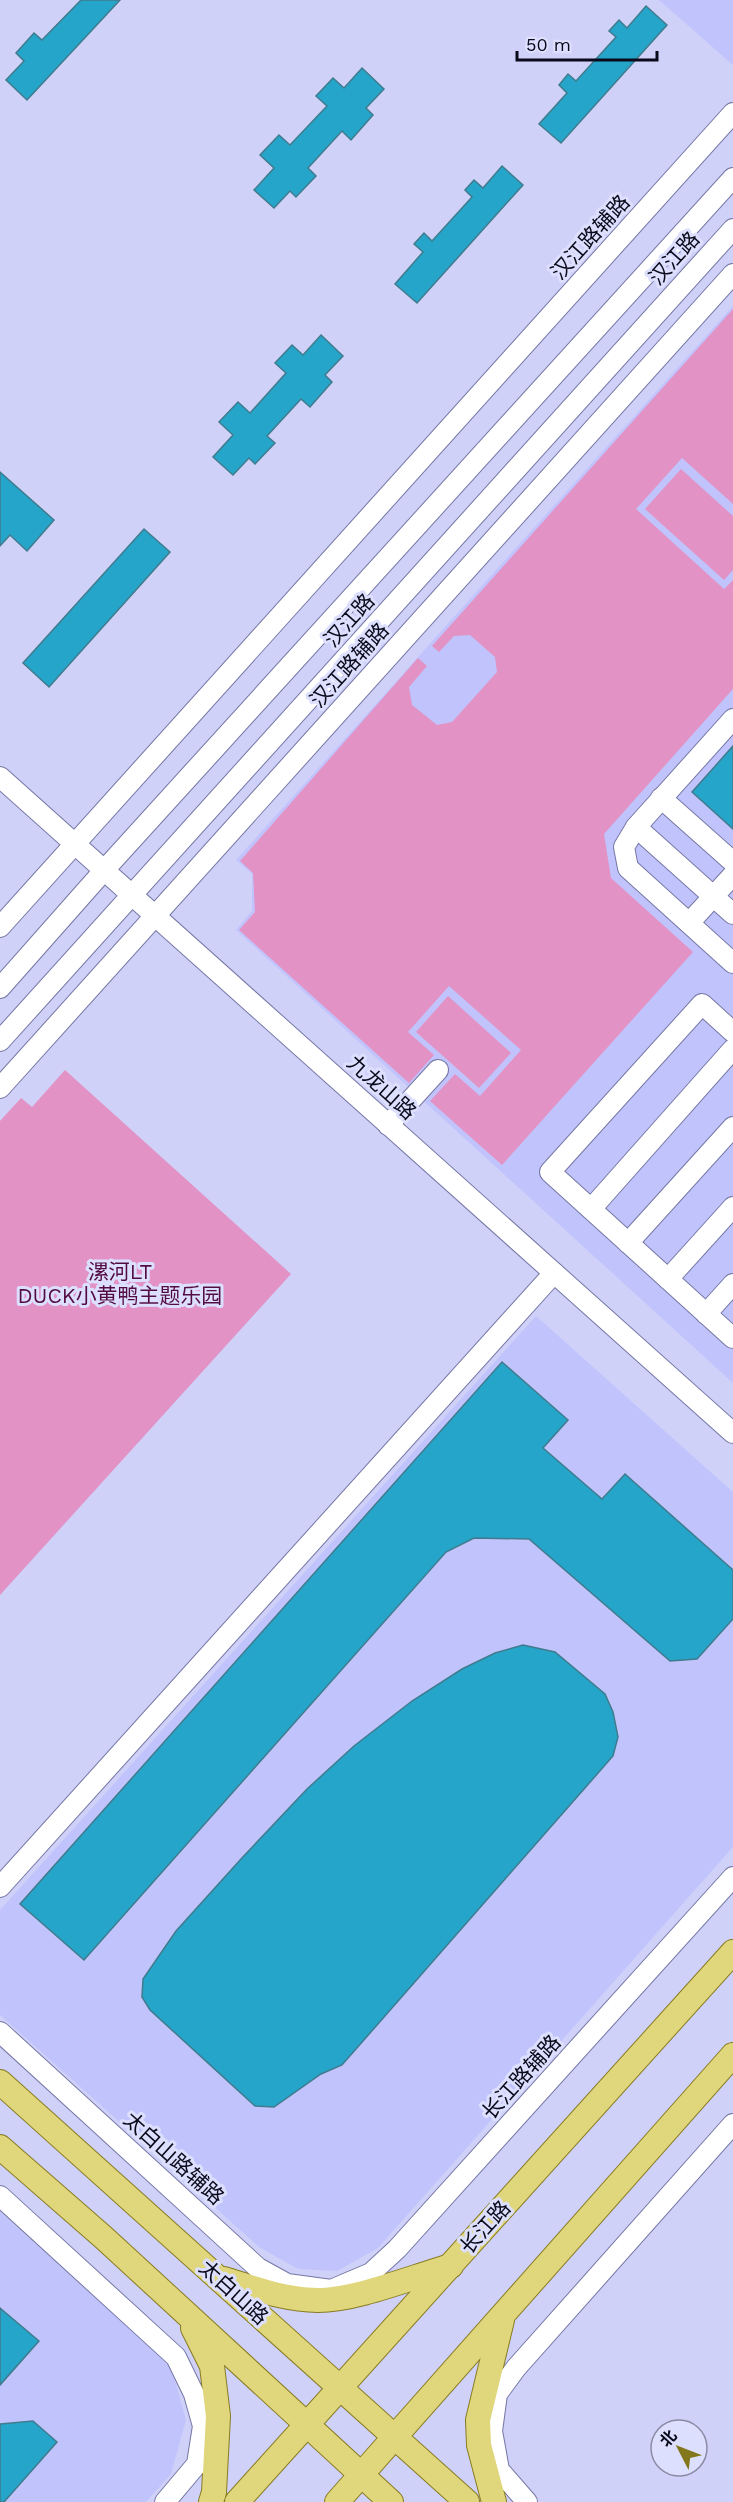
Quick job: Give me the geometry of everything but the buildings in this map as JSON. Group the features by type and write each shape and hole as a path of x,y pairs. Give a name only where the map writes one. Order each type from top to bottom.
{"main road":[{"name":"长江路","path":"237,2502 733,1952"},
{"path":"337,2502 733,2055"},
{"name":"太白山路","path":"0,2082 467,2502"},
{"path":"0,2147 391,2502"},
{"path":"218,2277 285,2297 317,2300 344,2298 451,2266"},
{"path":"186,2315 212,2366 218,2416 218,2439 214,2492 211,2502"},
{"path":"494,2502 479,2445 478,2420 503,2317"}],"street":[{"name":"汉江路辅路","path":"0,927 733,113"},
{"name":"汉江路","path":"0,988 733,178"},
{"name":"汉江路","path":"0,1041 733,229"},
{"name":"汉江路辅路","path":"0,1088 733,274"},
{"path":"733,718 636,827 624,847 628,868 733,963"},
{"name":"九龙山路","path":"0,777 733,1433"},
{"path":"661,798 733,862"},
{"path":"636,827 733,914"},
{"path":"688,923 733,875"},
{"path":"733,1032 702,1004 550,1172 733,1338"},
{"path":"591,1209 733,1049"},
{"path":"388,1125 438,1070"},
{"path":"628,1243 733,1127"},
{"path":"668,1279 733,1207"},
{"path":"0,1887 554,1273"},
{"path":"706,1314 733,1284"},
{"name":"长江路辅路","path":"331,2290 370,2273 398,2249 733,1877"},
{"name":"太白山路辅路","path":"0,2032 258,2268 287,2284 331,2290"},
{"path":"527,2502 500,2470 492,2431 497,2394 516,2368 733,2124"},
{"path":"0,2196 176,2357 194,2394 203,2426 197,2464 165,2502"}],"shaded area":[{"path":"659,0 733,0 733,65"},
{"path":"733,306 733,1383 236,930 252,911 252,874 236,860"},
{"path":"536,1316 733,1492 733,1847 378,2248 337,2271 298,2269 259,2247 0,2015 0,1910"},
{"path":"0,2212 171,2366 186,2420 171,2474 146,2502 0,2502"}],"green space":[{"path":"733,309 733,504 682,458 636,509 724,589 733,580 733,689 604,834 611,878 693,952 502,1165 430,1101 455,1074 480,1096 521,1050 449,986 408,1032 434,1055 409,1083 239,930 255,912 253,873 240,861 418,658 427,666 409,687 412,705 437,725 452,722 497,672 495,657 470,635 454,636 439,652 432,646"},
{"path":"681,469 733,516 733,570 724,580 645,509"},
{"path":"448,996 511,1053 479,1088 416,1032"},
{"name":"漯河LT DUCK小黄鸭主题乐园","path":"65,1070 291,1274 0,1595 0,1121 21,1098 32,1107"}]}
